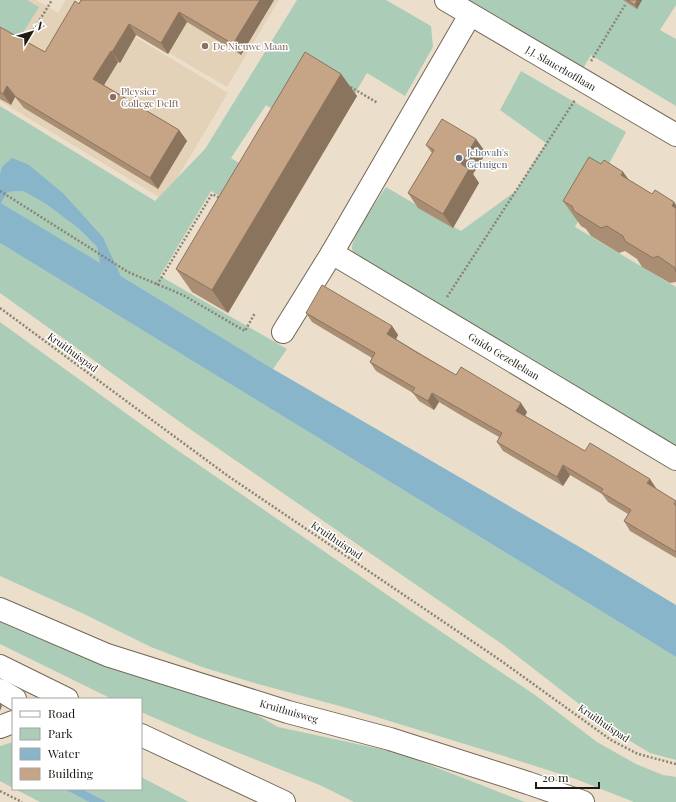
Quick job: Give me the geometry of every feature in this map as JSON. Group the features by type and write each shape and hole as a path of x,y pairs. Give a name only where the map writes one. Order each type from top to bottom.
{"street":[{"name":"J.J. Slauerhofflaan","path":"446,0 676,135"},
{"path":"283,332 332,253 470,15"},
{"name":"Guido Gezellelaan","path":"332,253 676,459"},
{"name":"Kruithuisweg","path":"0,609 107,655 288,712 390,740 528,783 583,802"},
{"path":"0,666 65,698"},
{"path":"0,690 13,698"},
{"path":"0,727 12,722"},
{"path":"142,735 284,802"}],"path":[{"path":"24,46 52,0"},
{"path":"436,315 583,81 625,4"},
{"path":"346,84 378,102"},
{"path":"0,191 128,272 183,295 245,331 255,313"},
{"path":"157,284 212,194 226,201"},
{"name":"Kruithuispad","path":"0,308 228,476 500,660 611,740 638,754 676,764"},
{"path":"0,791 22,802"}],"shaded area":[{"name":"Pleysier College Delft","path":"0,0 36,0 58,13 66,0 74,0 228,93 164,200 0,101"},
{"name":"De Nieuwe Maan","path":"91,0 279,0 227,87 88,5"}],"green space":[{"path":"0,0 27,0 39,7 19,39 0,27"},
{"path":"297,0 386,0 431,26 433,47 405,96 367,73 353,97 287,119 266,105 231,158 256,174 237,206 211,191 160,276 287,349 273,369 121,276 103,237 65,195 0,173 0,106 155,201 205,149"},
{"path":"464,0 676,0 676,5 660,30 676,39 676,106 591,55 582,70"},
{"path":"521,71 626,132 575,227 676,287 676,447 353,252 353,242 356,235 386,187 461,231 516,191 546,143 500,110"},
{"path":"23,191 46,204 79,229 97,247 101,264 1,203 8,192"},
{"path":"0,243 676,657 676,760 650,753 615,732 502,644 187,427 0,293"},
{"path":"0,322 167,443 535,695 597,742 636,764 663,775 676,777 676,802 634,802 573,778 494,753 347,708 202,667 151,647 84,614 0,576"},
{"path":"0,620 243,707 278,727 399,753 525,802 354,802 322,786 201,738 142,712 142,698 110,698 0,644"},
{"path":"12,742 12,787 0,781 0,746"},
{"path":"142,778 189,802 107,802 84,790 142,790"},
{"path":"17,790 66,790 89,802 40,802"}],"water":[{"path":"12,158 29,165 65,195 103,237 121,276 273,369 583,549 676,605 676,657 0,243 0,174 2,167","holes":["23,191 46,204 79,229 97,247 100,263 1,203 8,192"]},
{"path":"66,790 84,790 107,802 89,802"}],"building":[{"path":"81,0 260,0 233,44 179,12 161,43 129,24 93,79 179,130 150,178 16,97 7,86 3,94 0,92 0,27 45,52 75,1 79,4"},
{"path":"627,0 637,0 635,5"},
{"path":"305,52 341,74 212,290 176,269"},
{"path":"442,119 476,139 461,164 469,169 443,214 408,193 434,150 426,145"},
{"path":"589,157 601,164 604,160 623,172 621,175 652,194 655,190 674,202 672,206 676,208 676,272 675,268 658,256 653,258 625,241 623,236 607,226 601,228 574,211 572,206 563,201"},
{"path":"322,285 392,326 387,334 416,352 456,375 461,367 521,403 516,411 585,451 590,443 650,479 647,483 676,501 674,504 676,505 676,552 624,521 631,510 601,492 603,489 563,465 557,477 497,442 502,433 432,393 428,401 412,392 415,388 370,362 375,353 306,313"}],"place":[{"name":"De Nieuwe Maan","path":"205,46"},
{"name":"Pleysier College Delft","path":"113,97"},
{"name":"Jehovah's Getuigen","path":"459,158"}]}
